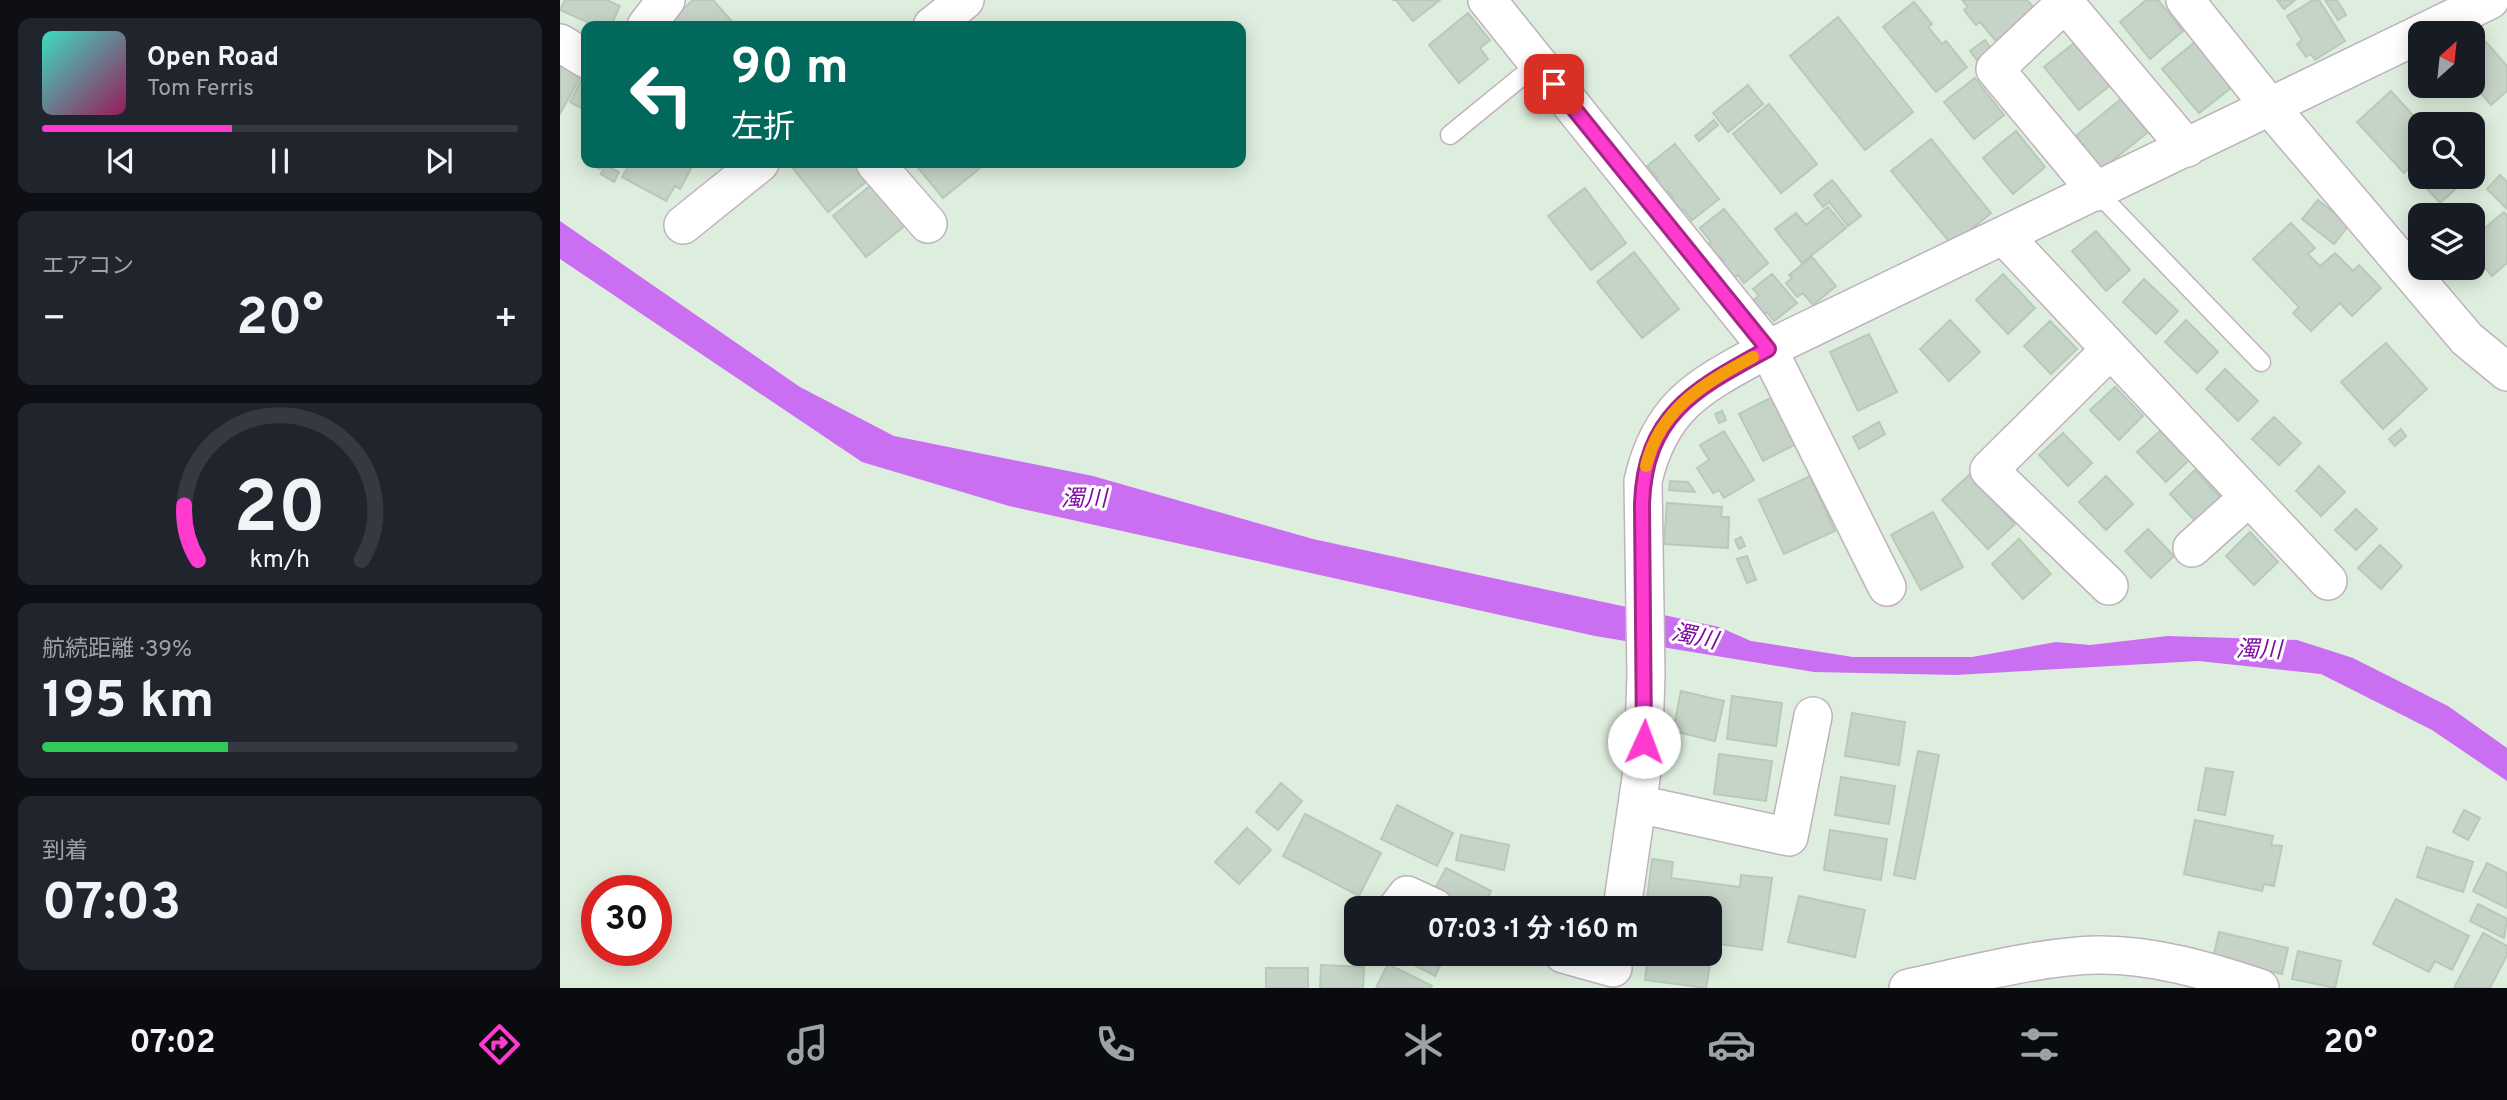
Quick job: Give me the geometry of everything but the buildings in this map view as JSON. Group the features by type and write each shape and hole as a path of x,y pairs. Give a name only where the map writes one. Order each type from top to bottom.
{"street":[{"path":"650,21 666,0"},
{"path":"938,21 965,0"},
{"path":"1487,0 1768,349 1887,587"},
{"path":"2185,0 2270,108 2467,339 2507,372"},
{"path":"2447,21 2490,0"},
{"path":"2097,192 1995,69 2065,3 2187,148"},
{"path":"1624,896 1643,764 1646,675 1643,663 1643,481 1649,454 1662,428 1695,390 1768,349 2408,40"},
{"path":"560,43 581,56"},
{"path":"682,225 754,168"},
{"path":"879,168 928,224"},
{"path":"2004,236 2328,581"},
{"path":"2109,586 1989,470 2110,350"},
{"path":"2192,548 2249,497"},
{"path":"1638,804 1789,838 1813,716"},
{"path":"1908,988 2062,972 2101,955 2207,971 2260,988"}],"lane":[{"path":"1450,135 1537,64"},
{"path":"2097,192 2261,362"}],"water":[{"name":"濁川","path":"560,221 800,387 894,436 1093,476 1313,539 1719,627 1751,641 1853,657 1972,657 2056,642 2090,645 2168,636 2297,640 2353,658 2448,706 2507,748 2507,781 2432,730 2321,674 2198,661 1956,675 1814,672 1595,636 1009,506 862,462 560,259"}],"slow traffic":[{"path":"1646,466 1662,428 1695,390 1753,357"}],"route":[{"path":"1554,84 1768,349 1695,390 1662,428 1649,454 1643,481 1642,504 1643,663 1646,675 1644,742"}]}
